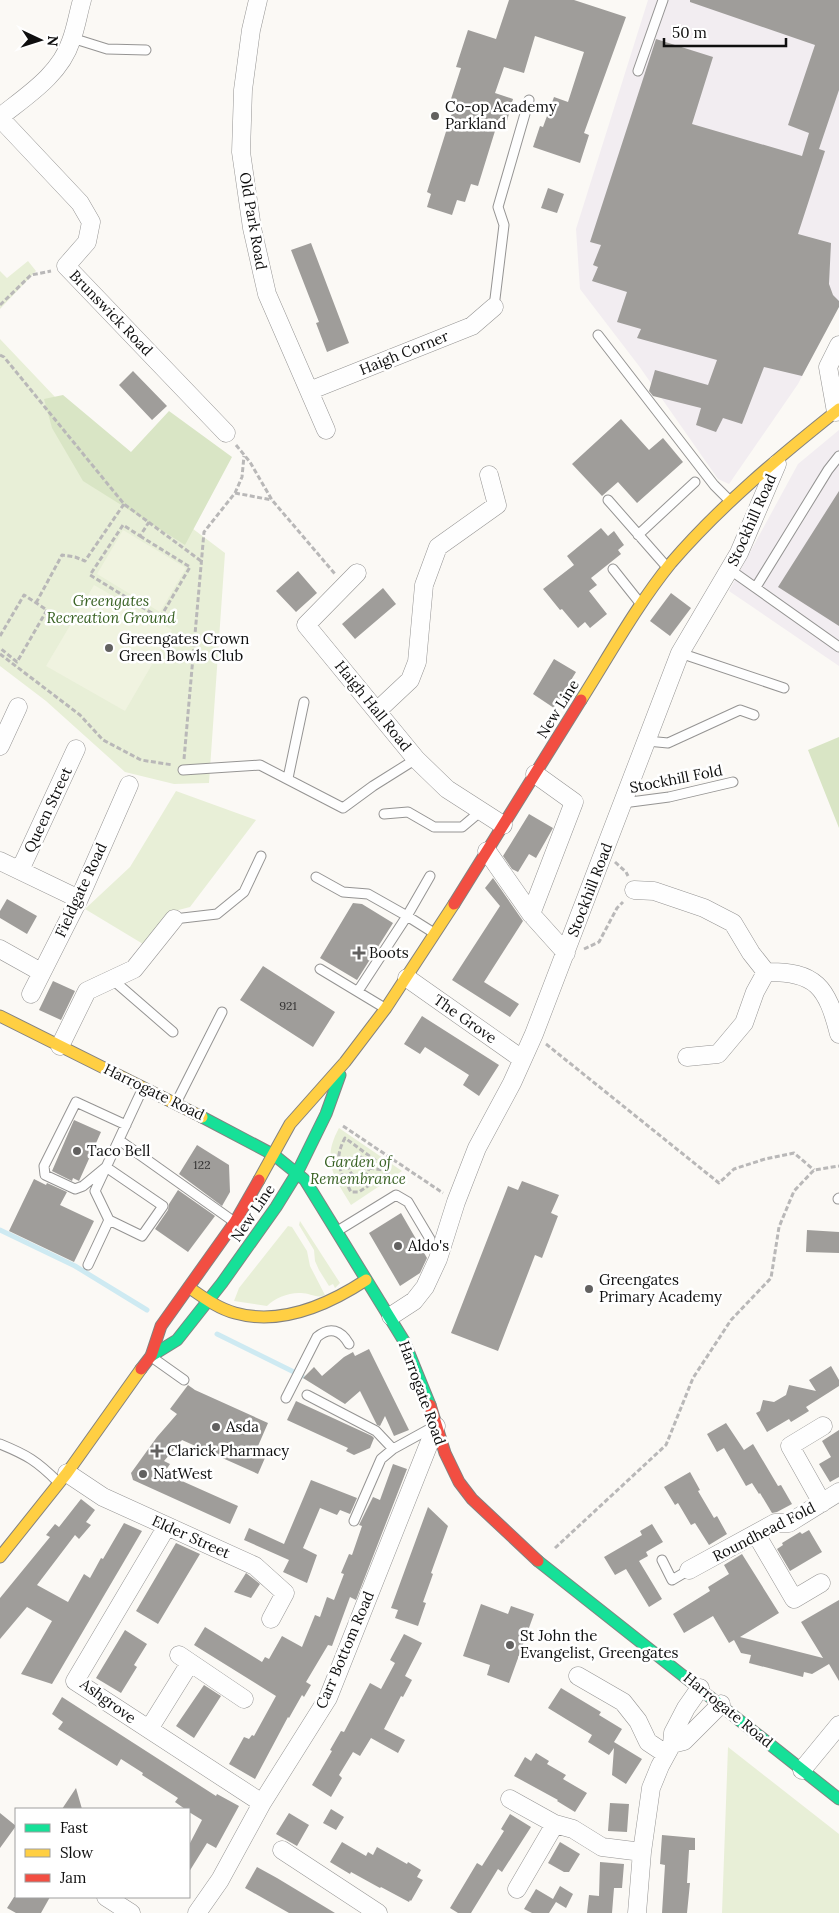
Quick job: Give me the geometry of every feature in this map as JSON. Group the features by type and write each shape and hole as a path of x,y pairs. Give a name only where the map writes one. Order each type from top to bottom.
{"main road":[{"name":"New Line","path":"3,1548 63,1478 151,1356 161,1326 235,1222 290,1124 344,1062 407,978 642,605 668,568 731,502 781,454 837,410"},
{"name":"Harrogate Road","path":"0,1016 237,1134 274,1155 305,1180 366,1280 391,1316 418,1371 449,1463 472,1498 540,1562 839,1799"},
{"name":"New Line","path":"151,1356 177,1340 208,1302 276,1208 297,1173 326,1114 344,1062"},
{"path":"189,1287 208,1302 234,1314 249,1317 275,1317 326,1303 366,1280"}],"street":[{"path":"0,117 39,86 61,60 72,38 82,0"},
{"name":"Old Park Road","path":"258,0 243,90 241,152 252,228 267,294 326,430"},
{"name":"Brunswick Road","path":"0,117 80,203 91,222 87,242 66,266 226,433"},
{"name":"Haigh Corner","path":"309,391 472,326 494,307"},
{"path":"837,410 828,367 839,345"},
{"name":"Stockhill Road","path":"391,1316 414,1301 424,1287 438,1260 456,1202 477,1148 512,1083 568,949 680,653 739,553 781,454"},
{"path":"377,711 410,680 417,662 424,585 438,547 497,505 489,475"},
{"name":"Haigh Hall Road","path":"351,579 306,625 416,759 447,789 503,825"},
{"path":"0,746 18,707"},
{"name":"Queen Street","path":"20,870 76,749"},
{"path":"531,914 574,802 535,774"},
{"name":"Fieldgate Road","path":"31,994 79,899 130,785"},
{"path":"487,851 531,914 568,949"},
{"path":"0,861 79,899"},
{"path":"634,890 654,891 704,908 733,923 751,953 766,972"},
{"path":"60,1046 87,991 134,969 174,919"},
{"path":"0,949 41,972"},
{"path":"766,972 787,972 809,978 821,990 833,1010 839,1034"},
{"path":"687,1058 718,1054 744,1023 755,992 766,972"},
{"name":"The Grove","path":"407,978 522,1059"},
{"name":"Carr Bottom Road","path":"198,1913 220,1880 262,1803 328,1698 436,1426"},
{"path":"822,1503 790,1446 823,1426"},
{"name":"Elder Street","path":"63,1478 255,1566 284,1593 271,1619"},
{"name":"Roundhead Fold","path":"688,1570 775,1523 790,1523 839,1492"},
{"name":"Ashgrove","path":"167,1526 75,1681 262,1803"},
{"path":"756,1534 794,1599 821,1583"},
{"path":"149,1729 185,1659 244,1699"},
{"path":"578,1676 623,1702 638,1721 648,1742 669,1749 684,1742 721,1704"},
{"path":"636,1913 651,1788 669,1749 672,1733 700,1688"},
{"path":"802,1770 839,1725"},
{"path":"510,1799 555,1824 573,1829 602,1847 642,1852"},
{"path":"517,1888 555,1824"},
{"path":"282,1850 378,1913"},
{"path":"108,1898 131,1913"}],"lane":[{"path":"638,71 663,0"},
{"path":"72,38 107,50 146,50"},
{"path":"494,307 504,225 498,207 529,100"},
{"path":"598,335 703,470 731,502"},
{"path":"756,587 828,470 839,456"},
{"path":"638,534 695,482"},
{"path":"608,500 668,568"},
{"path":"614,569 642,605"},
{"path":"729,569 839,647"},
{"path":"680,653 784,688"},
{"path":"288,778 304,702"},
{"path":"647,741 668,743 740,710 754,715"},
{"path":"183,770 260,765 343,808 373,786 416,759"},
{"name":"Stockhill Fold","path":"623,803 669,797 733,782"},
{"path":"384,814 408,812 434,827 462,827 481,811"},
{"path":"174,919 217,914 244,892 261,856"},
{"path":"358,991 407,916 430,876"},
{"path":"316,877 342,892 368,894 436,934"},
{"path":"320,969 386,1008"},
{"path":"112,980 173,1032"},
{"path":"175,1103 222,1012"},
{"path":"106,1167 163,1206 142,1236 109,1220 95,1191 106,1167 126,1125 143,1087"},
{"path":"106,1167 83,1186 75,1189 46,1174 44,1166 76,1102 126,1125"},
{"path":"119,1140 235,1222"},
{"path":"337,1232 396,1194 408,1202 430,1239"},
{"path":"88,1265 109,1220"},
{"path":"286,1398 320,1334 329,1331 339,1332 343,1334 349,1344"},
{"path":"151,1356 184,1380"},
{"path":"307,1395 376,1431 393,1449"},
{"path":"354,1521 381,1460 393,1449 436,1426"},
{"path":"0,1444 24,1454 63,1478"},
{"path":"662,1560 672,1580 688,1570"}],"path":[{"path":"0,305 31,275 46,273 66,266"},
{"path":"0,355 4,357 124,504 201,561"},
{"path":"226,433 244,456 272,500 351,579"},
{"path":"0,654 80,716 103,740 141,760 173,765 183,770 204,532 235,493 242,477 244,456"},
{"path":"235,493 272,500"},
{"path":"36,603 62,555 85,561 124,504"},
{"path":"140,536 149,522"},
{"path":"123,525 140,536 190,567 160,618 90,575 123,525"},
{"path":"0,636 24,595 46,610 17,662 0,648"},
{"path":"568,949 582,950 599,942 617,908 634,890 626,872 615,862 607,846"},
{"path":"534,1034 720,1183 734,1169 765,1159 794,1153 814,1170"},
{"path":"338,1123 456,1202"},
{"path":"345,1138 390,1171 359,1192 351,1192 338,1164 338,1154 345,1138"},
{"path":"362,1157 366,1160 369,1168 363,1176 358,1176 350,1170 350,1165 352,1160 362,1157"},
{"path":"324,1162 350,1165"},
{"path":"540,1562 666,1445 693,1378 731,1320 771,1278 779,1227 794,1191 814,1170 839,1166"},
{"path":"369,1168 390,1171"}],"shaded area":[{"path":"648,0 839,0 839,304 798,384 729,484 718,479 639,366 580,289 576,229"},
{"path":"839,430 839,666 729,591 798,464"}],"green space":[{"path":"28,261 36,271 0,309 0,271 7,278"},
{"name":"Greengates Recreation Ground","path":"0,339 148,495 225,553 209,783 174,784 125,772 46,701 0,666"},
{"path":"63,395 131,452 169,411 232,457 185,545 83,481 52,428 44,399"},
{"path":"123,530 186,568 160,612 97,574"},
{"name":"Greengates Crown Green Bowls Club","path":"94,585 172,630 125,711 46,666"},
{"path":"839,737 839,828 808,750"},
{"path":"176,791 256,820 190,907 167,913 143,944 85,909 130,867"},
{"name":"Garden of Remembrance","path":"339,1128 402,1171 351,1205 339,1186 330,1159 331,1150"},
{"path":"300,1221 340,1283 335,1288 333,1284 329,1286 319,1270 315,1261 314,1250 299,1225"},
{"path":"288,1226 292,1227 307,1251 310,1266 325,1295 292,1293 278,1298 267,1306 234,1301 239,1288"},
{"path":"728,1747 839,1834 839,1913 722,1913"}],"building":[{"path":"509,0 574,0 626,17 584,133 589,135 580,163 533,147 540,126 543,127 554,97 568,102 584,52 535,36 524,73 504,67 495,93 513,99 507,121 499,118 478,186 471,184 465,202 457,200 452,215 427,207 431,194 427,192 455,103 450,102 461,68 456,67 468,30 496,39"},
{"path":"690,0 839,0 839,90 819,149 825,151 798,234 831,243 829,284 833,295 839,301 839,307 802,376 764,367 742,424 723,418 716,432 696,425 701,408 653,396 649,391 655,370 708,385 717,360 637,338 641,329 617,322 627,292 592,281 598,267 593,265 601,245 590,242 656,39 713,57 692,124 802,156 809,133 788,125 815,45 690,2"},
{"path":"548,188 564,194 557,213 541,208"},
{"path":"311,243 349,343 327,352 316,323 319,322 291,250"},
{"path":"133,371 167,406 152,420 119,385"},
{"path":"621,419 649,450 663,438 683,462 637,503 618,482 602,496 572,464"},
{"path":"839,491 839,626 778,587"},
{"path":"601,528 608,536 614,531 624,545 618,550 621,554 591,578 597,585 589,591 607,614 590,628 585,622 578,628 543,589 574,565 567,556"},
{"path":"298,571 317,593 296,612 276,591"},
{"path":"383,588 396,604 355,639 342,624"},
{"path":"671,593 691,608 670,636 650,621"},
{"path":"554,659 576,672 554,708 533,694"},
{"path":"529,814 553,828 536,858 529,854 518,872 512,869 503,856"},
{"path":"493,878 523,921 484,982 519,1004 510,1017 452,980 500,906 485,888"},
{"path":"7,899 37,916 27,934 0,918 0,911"},
{"path":"353,903 362,904 393,923 357,980 320,958"},
{"path":"263,966 335,1012 313,1047 240,1000"},
{"path":"53,981 75,991 61,1020 39,1010"},
{"path":"422,1016 499,1065 479,1096 463,1085 469,1075 425,1047 420,1054 404,1044"},
{"name":"Taco Bell","path":"74,1120 101,1132 79,1181 73,1178 72,1181 52,1171"},
{"path":"197,1145 229,1165 230,1192 222,1206 179,1174"},
{"path":"34,1179 67,1192 60,1205 94,1221 74,1262 9,1231"},
{"path":"522,1181 559,1195 551,1213 558,1216 542,1258 535,1255 498,1351 451,1333 508,1186 518,1190"},
{"path":"178,1190 215,1216 188,1252 155,1229 168,1210 169,1204"},
{"name":"Aldo's","path":"401,1213 427,1258 420,1273 400,1286 369,1233"},
{"path":"807,1230 839,1232 839,1253 806,1252"},
{"path":"369,1349 409,1430 394,1436 385,1416 380,1426 377,1425 360,1391 345,1404 303,1378 314,1367 322,1376 344,1357 353,1352 355,1356"},
{"path":"831,1366 839,1380 839,1386 806,1407 809,1411 791,1422 789,1419 767,1432 756,1413 760,1411 763,1400 774,1402 786,1395 789,1385 816,1391 809,1380"},
{"name":"Asda","path":"188,1385 195,1390 268,1423 258,1446 268,1451 258,1474 182,1440 164,1461 170,1464 164,1473 238,1506 230,1524 133,1480 131,1473 157,1437 177,1414 170,1409"},
{"path":"296,1401 372,1436 374,1438 370,1448 354,1455 346,1451 348,1448 287,1420"},
{"path":"726,1423 744,1450 753,1444 778,1486 781,1485 792,1504 772,1513 752,1483 746,1486 724,1448 717,1452 707,1434"},
{"path":"839,1430 839,1477 830,1482 819,1464 831,1457 822,1441"},
{"path":"393,1464 407,1469 356,1600 350,1597 332,1646 328,1645 306,1682 311,1685 288,1717 255,1779 229,1764 244,1737 249,1739 252,1735 254,1736 276,1696 194,1645 205,1627 262,1662 265,1657 269,1659 282,1636 302,1647 315,1615 320,1617 327,1597 334,1600 344,1574 341,1573 349,1554 352,1555 362,1526 359,1525 373,1497 380,1500"},
{"path":"690,1472 700,1490 698,1491 714,1518 717,1516 727,1534 709,1545 695,1523 691,1525 678,1503 675,1505 664,1487"},
{"path":"311,1480 357,1498 350,1514 340,1510 337,1515 320,1508 303,1548 317,1555 307,1583 283,1572 289,1560 244,1540 249,1528 284,1544"},
{"path":"81,1499 95,1510 86,1522 91,1525 79,1539 75,1535 37,1585 68,1602 84,1574 90,1578 124,1523 142,1531 52,1684 21,1674 52,1621 27,1607 0,1639 0,1598 50,1537 46,1535 55,1524 59,1527"},
{"path":"428,1507 448,1526 431,1573 433,1574 423,1602 426,1603 418,1626 395,1618 398,1610 391,1608"},
{"path":"652,1524 663,1542 646,1552 648,1556 639,1561 662,1599 649,1607 626,1569 615,1575 604,1557 642,1535 640,1531"},
{"path":"809,1530 822,1552 790,1571 777,1549 783,1545 782,1543 800,1532 802,1534"},
{"path":"176,1543 200,1554 158,1624 136,1611"},
{"path":"742,1554 779,1613 740,1637 823,1658 801,1622 839,1600 839,1681 829,1664 812,1674 804,1672 803,1677 749,1663 751,1655 741,1653 734,1640 729,1643 713,1616 684,1633 673,1614 710,1591 708,1587 729,1574 724,1565"},
{"path":"246,1573 260,1584 251,1598 234,1592"},
{"path":"481,1604 508,1614 511,1606 534,1614 509,1683 487,1675 490,1665 463,1656"},
{"path":"125,1630 147,1644 134,1665 137,1667 121,1693 96,1678"},
{"path":"404,1634 422,1643 405,1676 412,1680 403,1697 401,1696 384,1729 405,1740 398,1753 371,1738 360,1756 353,1752 339,1775 342,1778 331,1797 312,1785 332,1751 330,1750 341,1731 344,1732 370,1683 381,1689 395,1663 390,1660"},
{"path":"204,1685 221,1696 194,1738 176,1726"},
{"path":"561,1688 601,1712 599,1715 622,1729 614,1742 642,1759 626,1784 612,1775 614,1748 609,1755 588,1742 592,1735 548,1708"},
{"path":"62,1697 216,1796 217,1794 239,1806 216,1848 207,1843 190,1870 190,1843 202,1820 190,1813 190,1808 184,1808 175,1802 178,1798 121,1759 117,1766 58,1729 63,1722 52,1714"},
{"path":"536,1753 549,1761 547,1764 566,1775 563,1779 587,1793 575,1812 558,1800 514,1776 525,1757 531,1761"},
{"path":"76,1788 82,1808 63,1808"},
{"path":"610,1803 629,1804 627,1832 608,1831"},
{"path":"331,1809 344,1817 336,1830 323,1823"},
{"path":"0,1813 15,1825 15,1827 0,1848"},
{"path":"289,1813 309,1825 297,1846 276,1834"},
{"path":"510,1814 531,1827 502,1872 498,1869 471,1913 458,1913 450,1908 477,1863 482,1866 504,1831 501,1829"},
{"path":"662,1835 695,1838 695,1850 689,1850 687,1883 690,1883 687,1913 662,1913 665,1865 660,1864"},
{"path":"342,1842 366,1856 368,1852 373,1855 377,1847 421,1870 417,1877 423,1880 411,1901 409,1902 380,1888 351,1872 350,1874 330,1862"},
{"path":"560,1842 580,1854 569,1872 564,1872 548,1863"},
{"path":"600,1862 624,1864 622,1888 614,1888 612,1913 587,1913 589,1895 599,1896"},
{"path":"257,1867 335,1913 289,1913 245,1888"},
{"path":"560,1886 573,1894 566,1908 556,1902 549,1913 532,1913 524,1909 536,1889 553,1899"},
{"path":"14,1897 49,1898 41,1913 16,1913 7,1908"}],"waterway":[{"path":"0,1230 75,1266 147,1310"},
{"path":"217,1334 302,1376"}],"traffic: fast":[{"path":"151,1356 177,1340 222,1283 276,1207 297,1173 326,1114 340,1075"},
{"path":"202,1117 274,1155 305,1180 404,1341 430,1405"},
{"path":"538,1561 839,1799"}],"traffic: slow":[{"path":"581,700 635,613 671,563 731,501 839,409"},
{"path":"259,1180 290,1124 345,1062 386,1008 454,904"},
{"path":"0,1016 202,1117"},
{"path":"194,1291 229,1311 252,1316 270,1317 304,1311 320,1305 366,1280"},
{"path":"0,1557 67,1473 141,1369"}],"traffic: jam":[{"path":"454,904 581,700"},
{"path":"141,1369 151,1356 161,1326 235,1222 259,1180"},
{"path":"430,1405 445,1453 459,1482 472,1499 538,1561"}],"place":[{"name":"Co-op Academy Parkland","path":"435,116"},
{"name":"Greengates Crown Green Bowls Club","path":"109,648"},
{"name":"Boots","path":"359,953"},
{"name":"Taco Bell","path":"77,1151"},
{"name":"Aldo's","path":"398,1246"},
{"name":"Greengates Primary Academy","path":"589,1289"},
{"name":"Asda","path":"216,1427"},
{"name":"Clarick Pharmacy","path":"157,1451"},
{"name":"NatWest","path":"143,1474"},
{"name":"St John the Evangelist, Greengates","path":"510,1645"}]}
